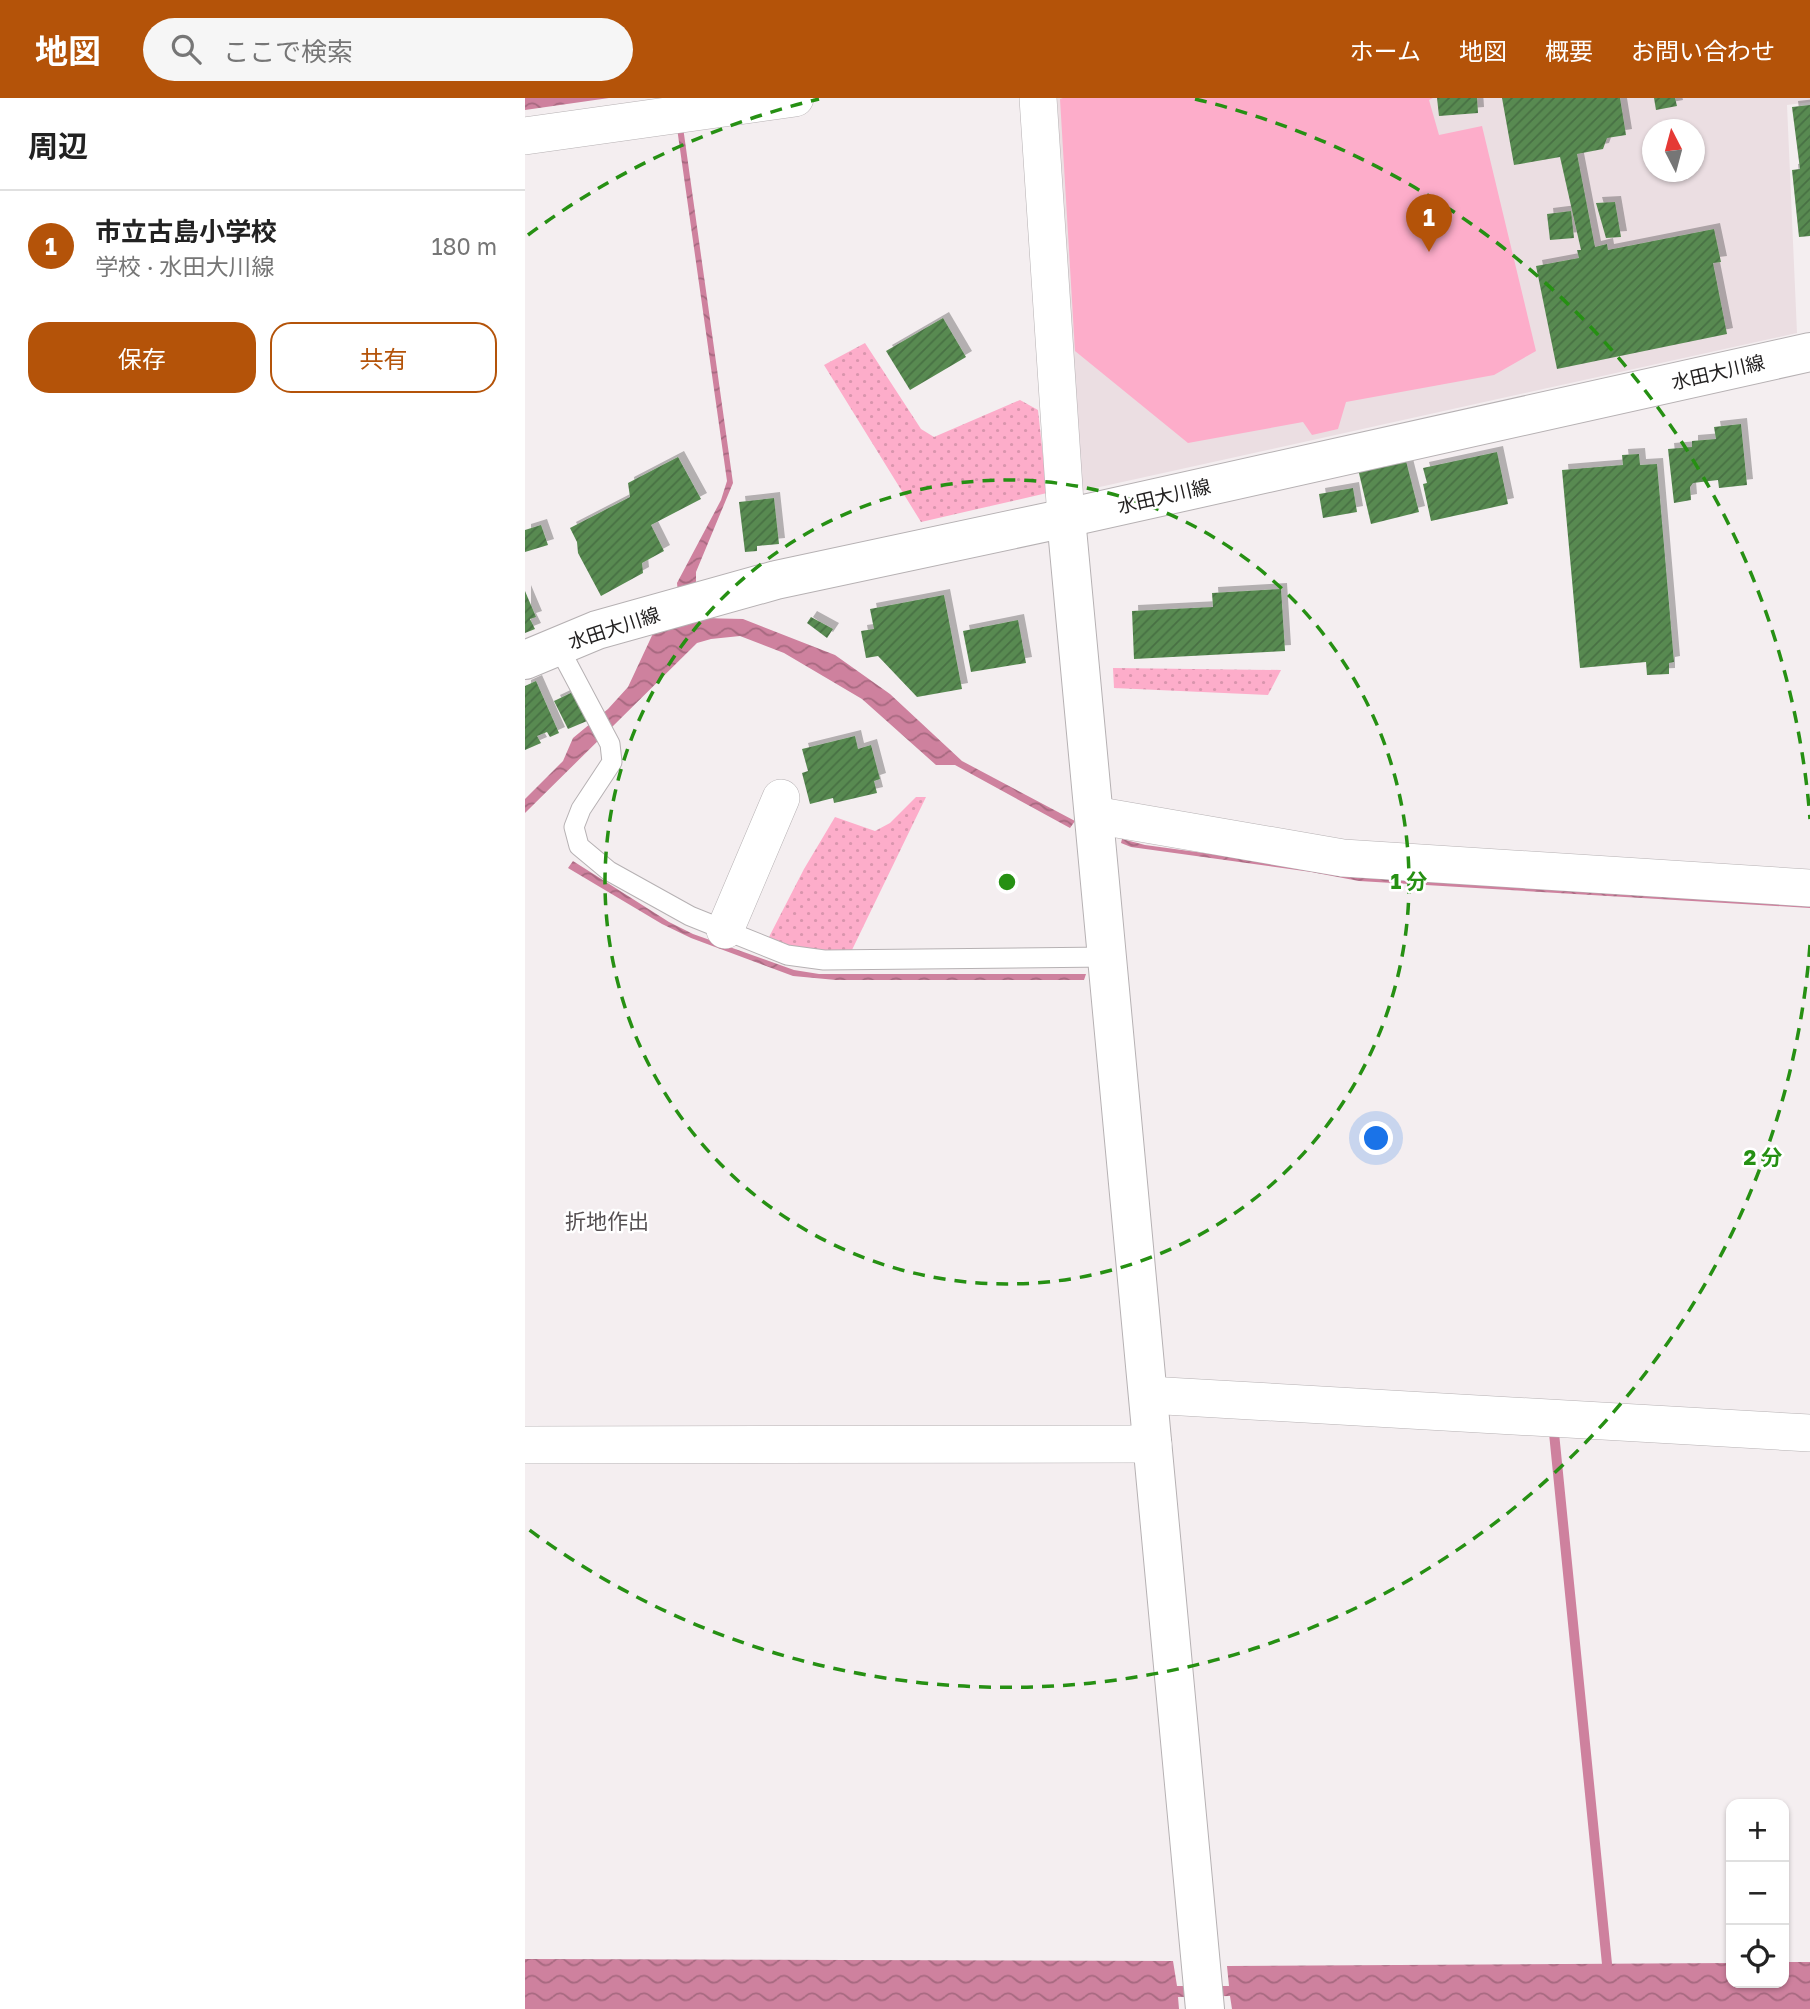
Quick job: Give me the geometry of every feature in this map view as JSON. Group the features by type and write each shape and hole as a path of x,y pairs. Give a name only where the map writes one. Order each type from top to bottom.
{"street":[{"path":"525,136 795,98"},
{"path":"1038,98 1066,518 1205,2009"},
{"name":"水田大川線","path":"541,653 597,630 776,580 1810,352"},
{"path":"725,930 781,798"},
{"path":"1094,815 1343,858 1810,888"},
{"path":"1148,1395 1810,1433"},
{"path":"525,1445 1153,1444"}],"lane":[{"path":"541,653 610,744 612,762 581,809 574,827 579,846 609,871 690,916 787,955 824,960 1107,957"}],"shaded area":[{"path":"1057,98 1810,98 1810,102 1787,105 1797,333 1077,492"},
{"path":"1433,98 1429,100 1439,135 1482,126 1536,351 1494,375 1346,402 1338,429 1312,435 1303,422 1188,443 1075,351 1060,99"},
{"path":"865,343 921,429 934,437 1020,400 1038,410 1047,493 921,522 824,365"},
{"path":"1113,668 1281,670 1268,695 1114,688"},
{"path":"916,797 926,797 851,952 801,950 769,937 804,869 835,817 875,831 890,823"}],"water":[{"path":"525,98 609,98 525,110"},
{"path":"683,127 733,483 696,572 696,597 701,618 743,619 835,655 890,694 962,761 1075,821 1070,828 955,765 936,765 862,699 784,653 740,636 697,643 525,813 525,799 563,761 573,738 608,709 628,687 656,627 681,622 677,583 721,500 727,481 677,128"},
{"path":"1122,839 1145,845 1315,868 1810,902 1810,908 1359,881 1131,847 1121,843"},
{"path":"573,861 669,922 693,934 794,970 819,974 1086,974 1084,980 836,980 793,976 691,938 662,924 568,868"},
{"path":"525,1959 1173,1961 1177,1986 1229,1986 1227,1966 1726,1963 1726,1988 1789,1988 1789,1962 1810,1962 1810,2009 1232,2009 1230,1996 1178,1997 1179,2009 525,2009"}],"building":[{"path":"1437,98 1477,98 1478,113 1439,116"},
{"path":"1502,98 1620,98 1626,135 1607,138 1603,149 1577,154 1595,247 1607,244 1608,250 1714,229 1721,262 1713,263 1727,334 1557,369 1536,266 1579,258 1577,250 1581,250 1560,157 1514,165"},
{"path":"1654,98 1675,98 1677,106 1656,110"},
{"path":"1810,105 1810,236 1799,237 1792,170 1800,169 1792,107"},
{"path":"1615,202 1621,237 1606,238 1596,203"},
{"path":"1571,211 1574,238 1550,240 1547,214"},
{"path":"943,318 966,357 910,390 886,351"},
{"path":"1741,424 1747,485 1719,488 1718,480 1693,483 1690,487 1691,500 1674,503 1668,449 1692,447 1692,441 1716,439 1714,427"},
{"path":"1497,452 1508,504 1431,521 1423,484 1427,483 1423,468"},
{"path":"1639,454 1640,465 1657,464 1674,662 1669,663 1669,674 1647,675 1646,662 1580,668 1562,470 1623,465 1622,455"},
{"path":"678,457 701,499 651,525 664,551 642,563 643,573 601,596 578,553 577,542 570,528 630,497 628,483"},
{"path":"1405,457 1419,512 1371,524 1358,469"},
{"path":"1353,488 1357,512 1323,518 1319,494"},
{"path":"774,498 779,544 757,546 757,551 745,552 739,502"},
{"path":"541,525 548,545 525,552 525,530"},
{"path":"1281,589 1285,651 1134,659 1132,611 1213,607 1212,593"},
{"path":"525,591 536,617 530,619 535,629 525,633"},
{"path":"944,595 962,689 917,697 878,656 866,658 861,631 874,629 870,609"},
{"path":"811,617 833,629 827,638 807,623"},
{"path":"1018,620 1026,663 971,672 963,631"},
{"path":"536,681 559,733 550,737 547,732 537,736 541,743 525,750 525,686"},
{"path":"573,692 587,721 568,729 554,701"},
{"path":"855,736 858,749 871,745 880,779 874,781 877,793 834,803 833,798 810,804 802,773 808,771 802,749"}],"waterway":[{"path":"1554,1433 1607,1964"}],"place":[{"name":"市立古島小学校","path":"1429,252"}],"district":[{"name":"折地作出","path":"607,1222"}]}
